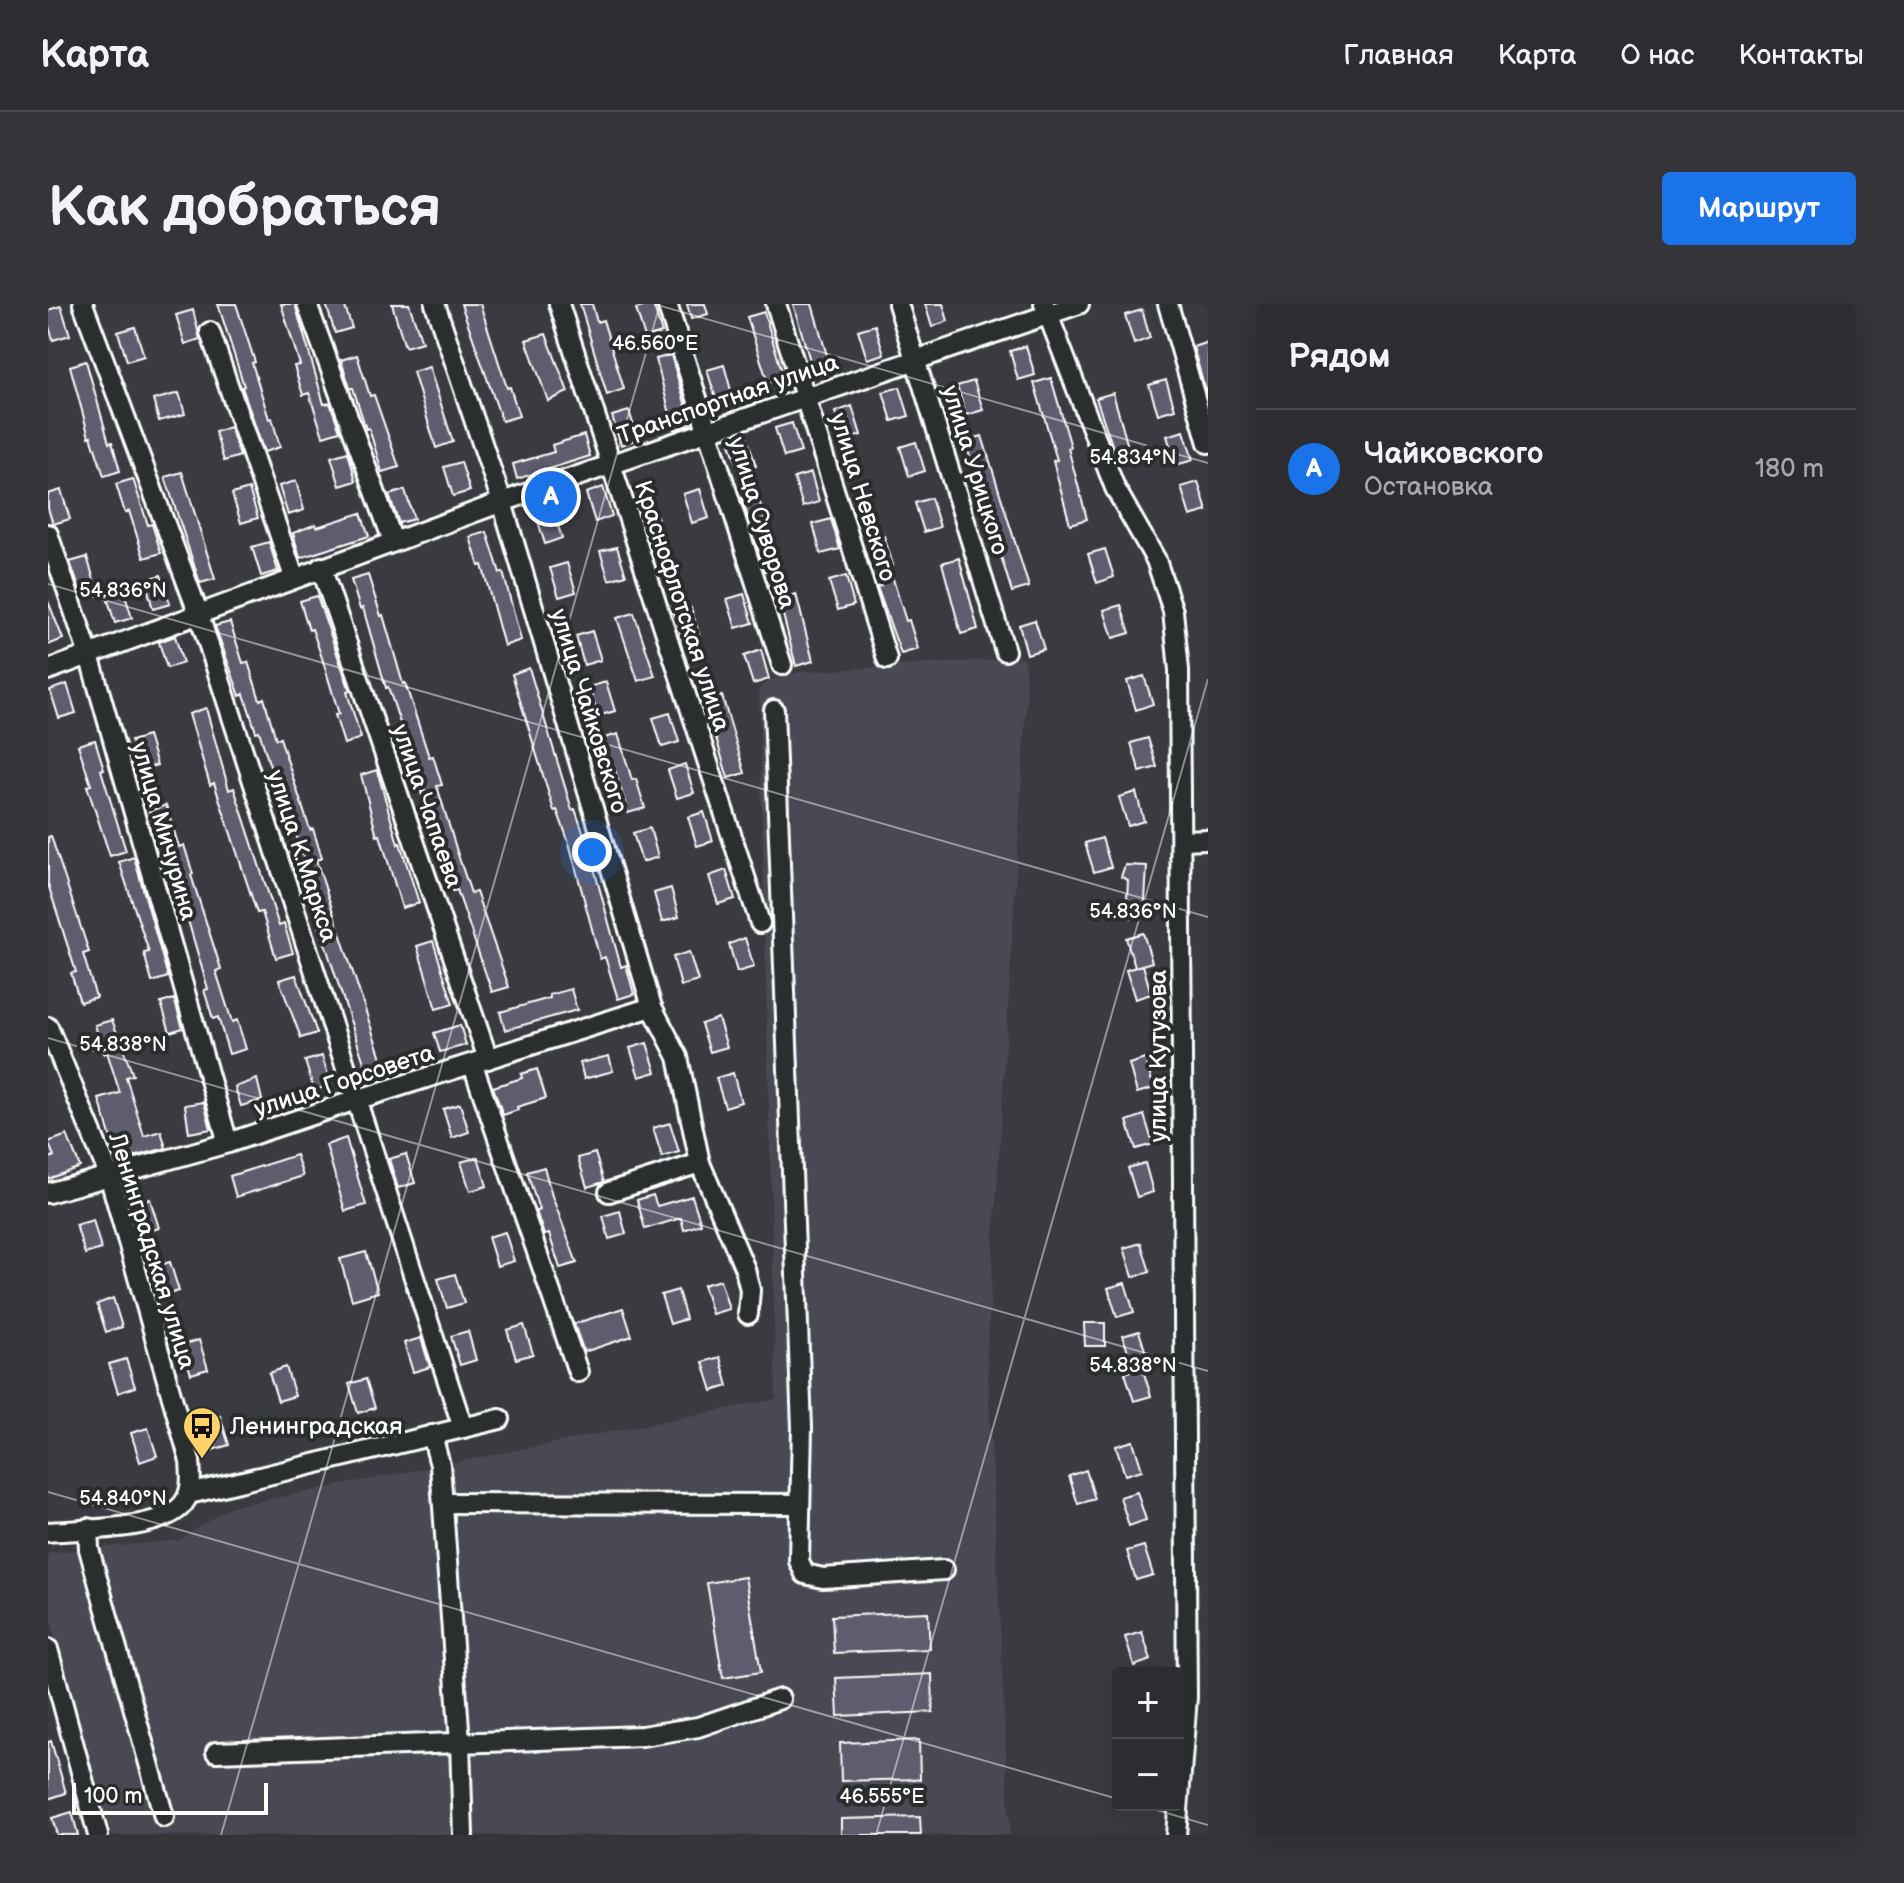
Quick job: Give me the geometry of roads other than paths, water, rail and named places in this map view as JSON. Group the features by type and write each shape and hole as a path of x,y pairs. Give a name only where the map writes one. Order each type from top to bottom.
{"street":[{"name":"улица К.Маркса","path":"83,304 198,612 463,1428"},
{"path":"307,304 393,541"},
{"name":"улица Чайковского","path":"435,304 502,502 652,1007 678,1057 700,1163 745,1269 750,1290 748,1314"},
{"name":"Краснофлотская улица","path":"559,304 760,923"},
{"name":"улица Суворова","path":"667,304 782,665"},
{"name":"улица Невского","path":"776,304 887,659"},
{"name":"улица Урицкого","path":"898,304 1005,651"},
{"name":"Транспортная улица","path":"48,670 502,502 917,359 1046,309 1079,304"},
{"path":"1168,304 1208,443"},
{"name":"улица Кутузова","path":"1046,309 1115,488 1156,560 1173,611 1179,670 1187,1697 1176,1835"},
{"path":"210,332 294,577"},
{"name":"улица Мичурина","path":"48,534 89,655 228,1143"},
{"name":"улица Чапаева","path":"321,567 578,1372"},
{"path":"774,710 802,1428 799,1561 805,1574 823,1578 944,1570"},
{"path":"1181,840 1208,839"},
{"name":"улица Горсовета","path":"48,1193 228,1143 652,1007"},
{"name":"Ленинградская улица","path":"48,1027 109,1175 190,1461 192,1479 189,1494"},
{"path":"609,1192 700,1163"},
{"path":"48,1532 160,1519 174,1512 189,1494 500,1419"},
{"path":"432,1435 440,1465 443,1503 460,1743 463,1835"},
{"path":"443,1503 800,1504"},
{"path":"88,1528 89,1549 164,1817"},
{"path":"48,1649 98,1835"},
{"path":"216,1752 642,1736 698,1727 780,1699"}],"place":[{"name":"Чайковского","path":"551,497"},
{"name":"Ленинградская","path":"202,1460"}]}
